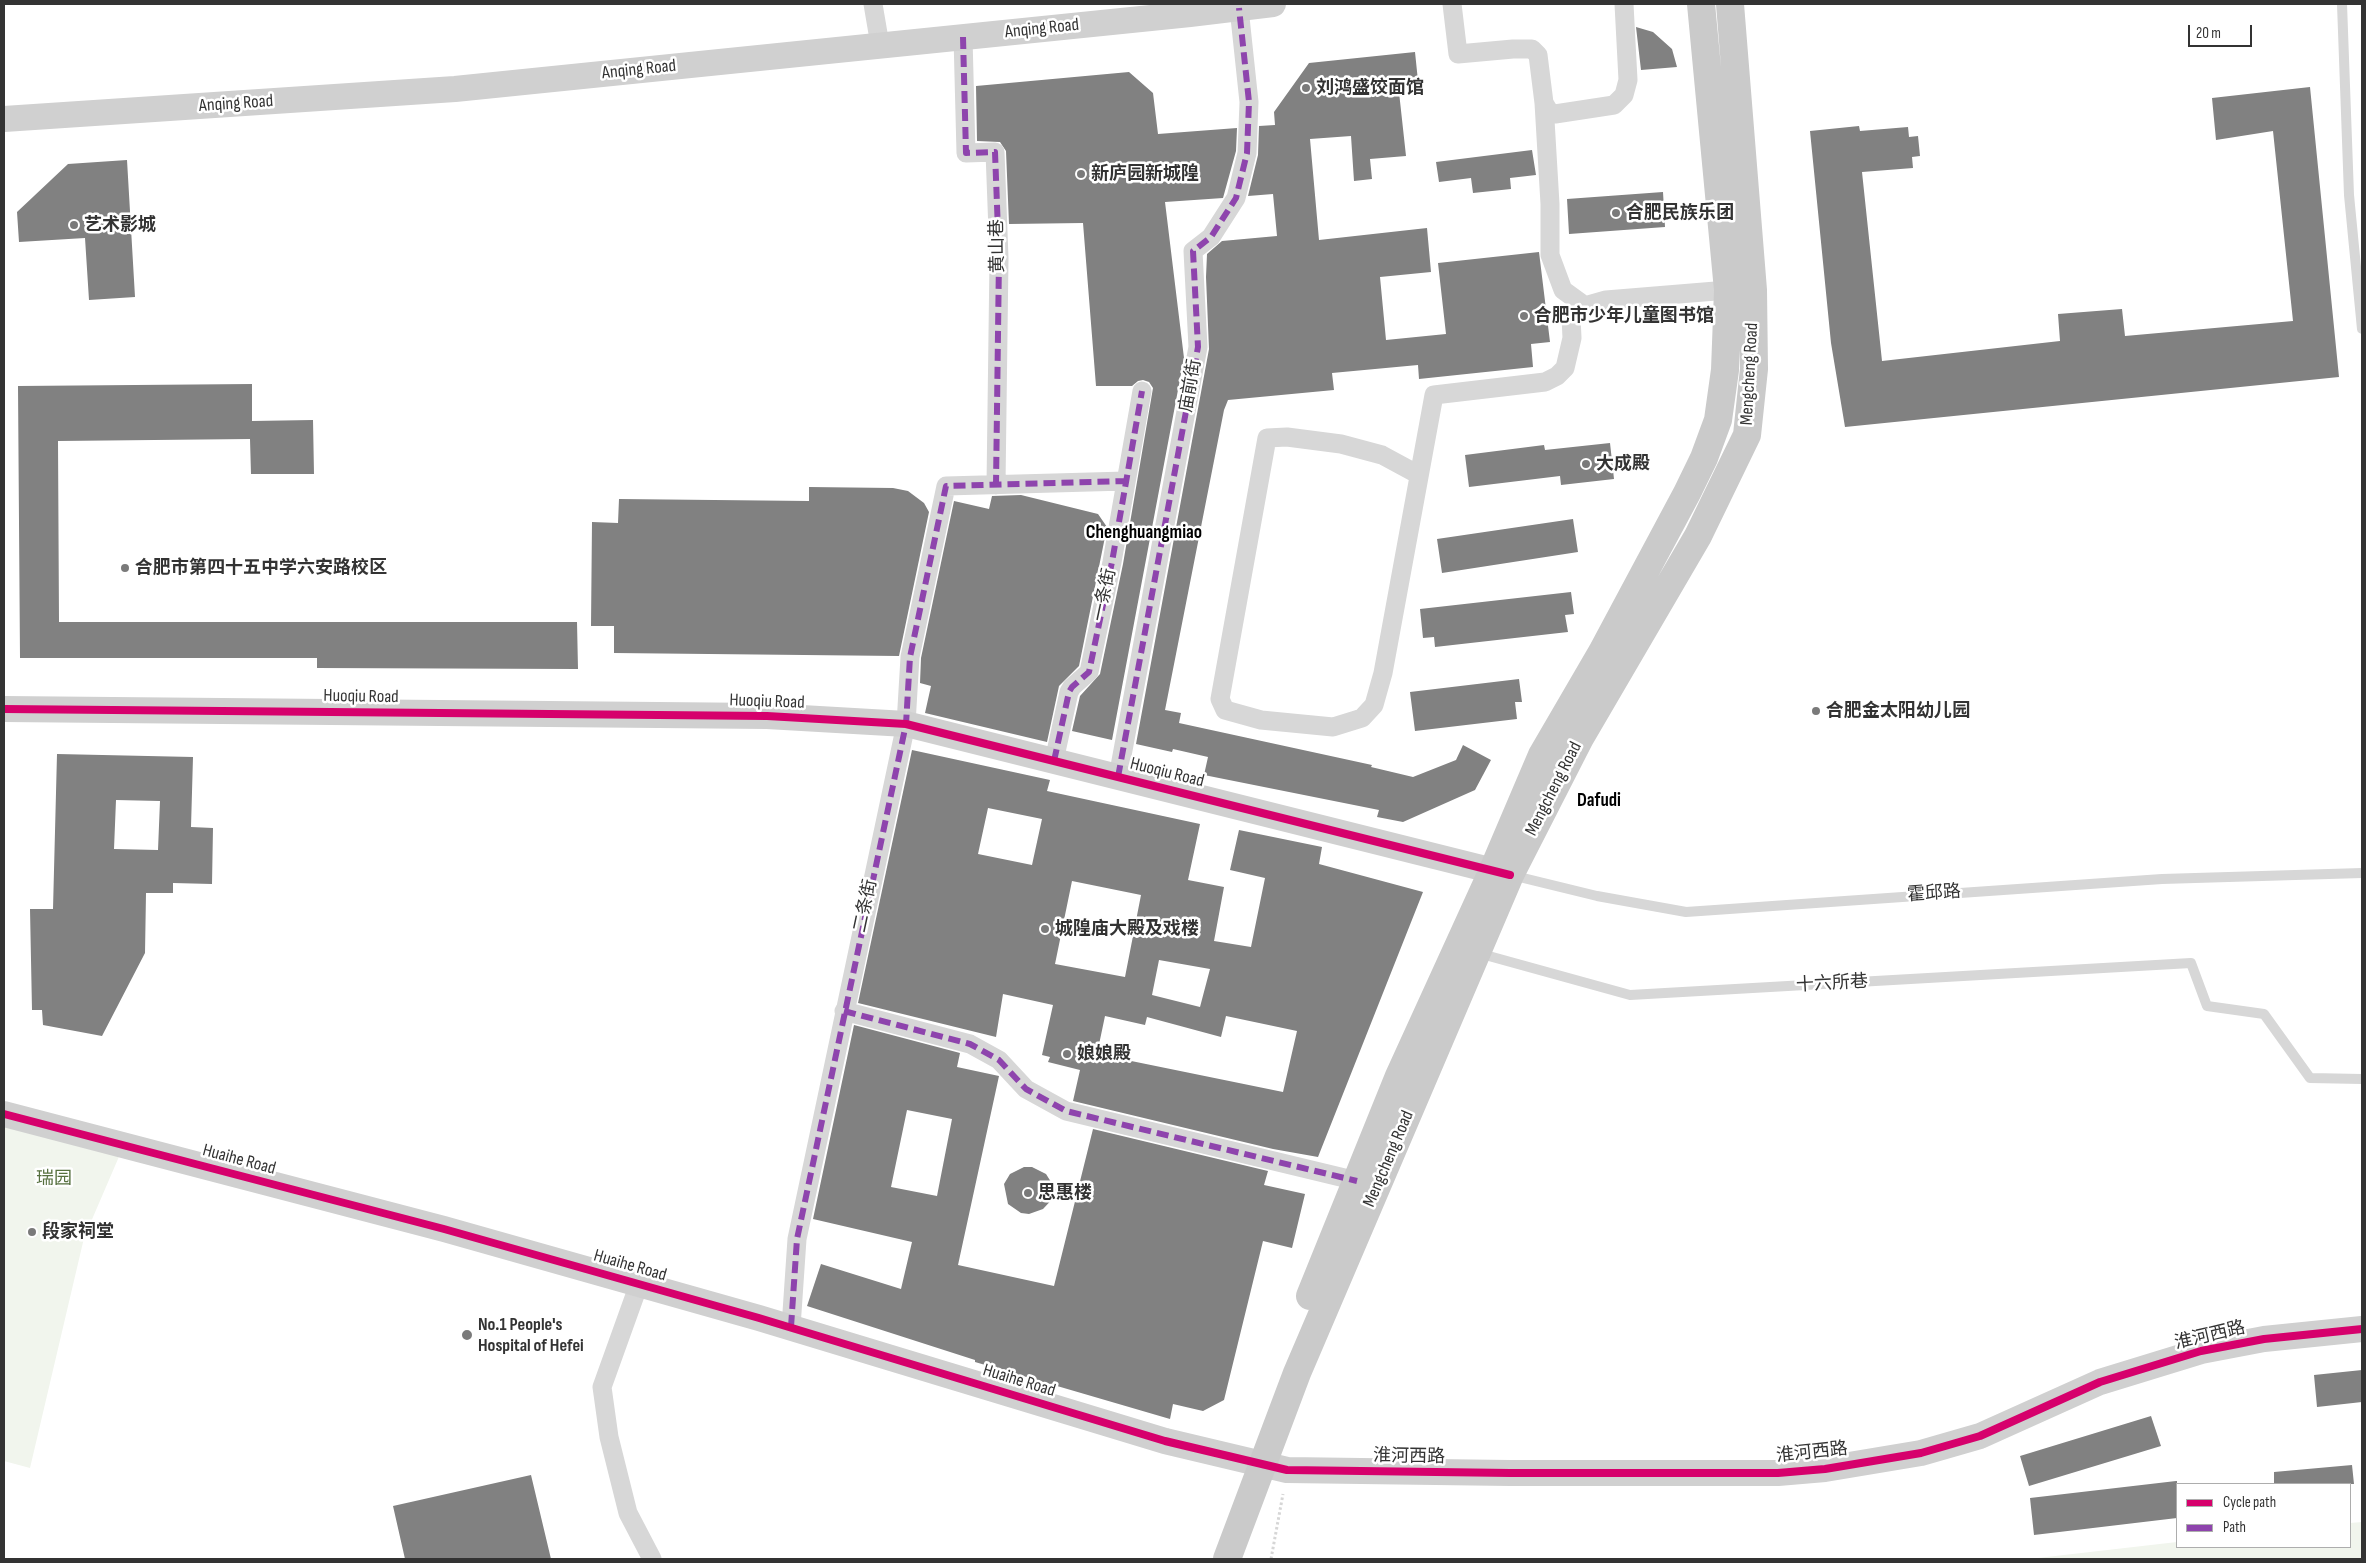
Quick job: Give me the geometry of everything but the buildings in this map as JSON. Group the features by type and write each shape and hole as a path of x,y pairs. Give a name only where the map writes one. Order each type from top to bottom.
{"main road":[{"name":"Mengcheng Road","path":"1227,1559 1265,1465 1297,1373 1478,952 1501,872 1542,754 1602,652 1688,493 1718,420 1724,378 1728,290 1701,4"},
{"name":"Mengcheng Road","path":"1212,1559 1265,1465 1356,1181 1399,1076 1501,872 1698,536 1747,435 1754,369 1753,290 1730,4"}],"street":[{"path":"873,4 880,45"},
{"name":"Anqing Road","path":"4,120 456,89 963,37 1189,9 1239,8 1273,4"},
{"path":"1452,4 1458,54 1514,48 1532,49 1538,55 1544,104 1550,204 1550,255 1563,290 1584,306"},
{"path":"1544,104 1550,113 1588,110 1614,105 1624,94 1628,80 1624,4"},
{"name":"庙前街","path":"1118,777 1198,347 1192,251 1211,237 1236,198 1247,153 1249,102 1239,8"},
{"name":"黄山巷","path":"963,37 966,154 995,152 999,258 996,485"},
{"path":"1419,475 1382,455 1341,444 1287,437 1267,438 1220,700 1226,710 1260,720 1333,727 1362,718 1374,705 1383,673 1434,394 1537,384 1557,376 1565,368 1570,346 1571,317 1584,306 1606,300 1728,290"},
{"name":"一条街","path":"1054,761 1070,692 1072,687 1089,672 1142,390"},
{"path":"996,485 1126,481"},
{"name":"二条街","path":"791,1327 796,1239 906,724 910,657 946,486 996,485"},
{"name":"Huoqiu Road","path":"4,709 767,716 906,724 1501,872"},
{"path":"844,1011 970,1044 999,1060 1026,1089 1066,1111 1356,1181"},
{"name":"Huaihe Road","path":"4,1114 444,1229 791,1327 1165,1441 1265,1465"},
{"path":"639,1284 602,1388 609,1437 628,1513 652,1559"},
{"name":"淮河西路","path":"1265,1465 1510,1473 1778,1473 1825,1468 1921,1453 1980,1436 2100,1382 2201,1351 2264,1339 2362,1328"}],"lane":[{"path":"2342,4 2349,195 2359,266 2362,329"},
{"name":"霍邱路","path":"1501,872 1597,896 1686,912 2162,880 2362,873"},
{"name":"十六所巷","path":"1478,952 1630,995 2191,963 2207,1006 2264,1014 2310,1078 2362,1079"}],"path":[{"path":"1265,1465 1271,1559"}],"green space":[{"name":"瑞园","path":"4,1114 124,1145 84,1238 30,1468 4,1461"},
{"path":"2362,1522 2362,1559 2029,1559 2176,1542 2176,1548 2351,1548 2351,1523"}],"marked path":[{"path":"1118,777 1198,347 1193,251 1211,237 1236,198 1247,153 1249,102 1239,8"},
{"path":"963,37 966,153 995,152 999,258 996,485"},
{"path":"1054,761 1069,692 1089,672 1112,562 1142,391"},
{"path":"791,1327 797,1239 906,724 910,657 946,486 1126,481"},
{"path":"844,1011 970,1044 999,1060 1026,1089 1066,1111 1357,1181"}],"cycle path":[{"path":"4,709 767,716 906,724 1510,875"},
{"path":"4,1114 444,1229 759,1318 1165,1441 1287,1470 1510,1473 1778,1473 1825,1469 1921,1453 1980,1436 2100,1382 2201,1351 2264,1339 2362,1329"}],"place":[{"name":"刘鸿盛饺面馆","path":"1306,88"},
{"name":"新庐园新城隍","path":"1081,174"},
{"name":"合肥民族乐团","path":"1616,213"},
{"name":"艺术影城","path":"74,225"},
{"name":"合肥市少年儿童图书馆","path":"1524,316"},
{"name":"大成殿","path":"1586,464"},
{"name":"合肥市第四十五中学六安路校区","path":"125,568"},
{"name":"合肥金太阳幼儿园","path":"1816,711"},
{"name":"城隍庙大殿及戏楼","path":"1045,929"},
{"name":"娘娘殿","path":"1067,1054"},
{"name":"思惠楼","path":"1028,1193"},
{"name":"段家祠堂","path":"32,1232"},
{"name":"No.1 People's Hospital of Hefei","path":"467,1335"}],"district":[{"name":"Chenghuangmiao","path":"1144,533"},
{"name":"Dafudi","path":"1599,801"}]}
